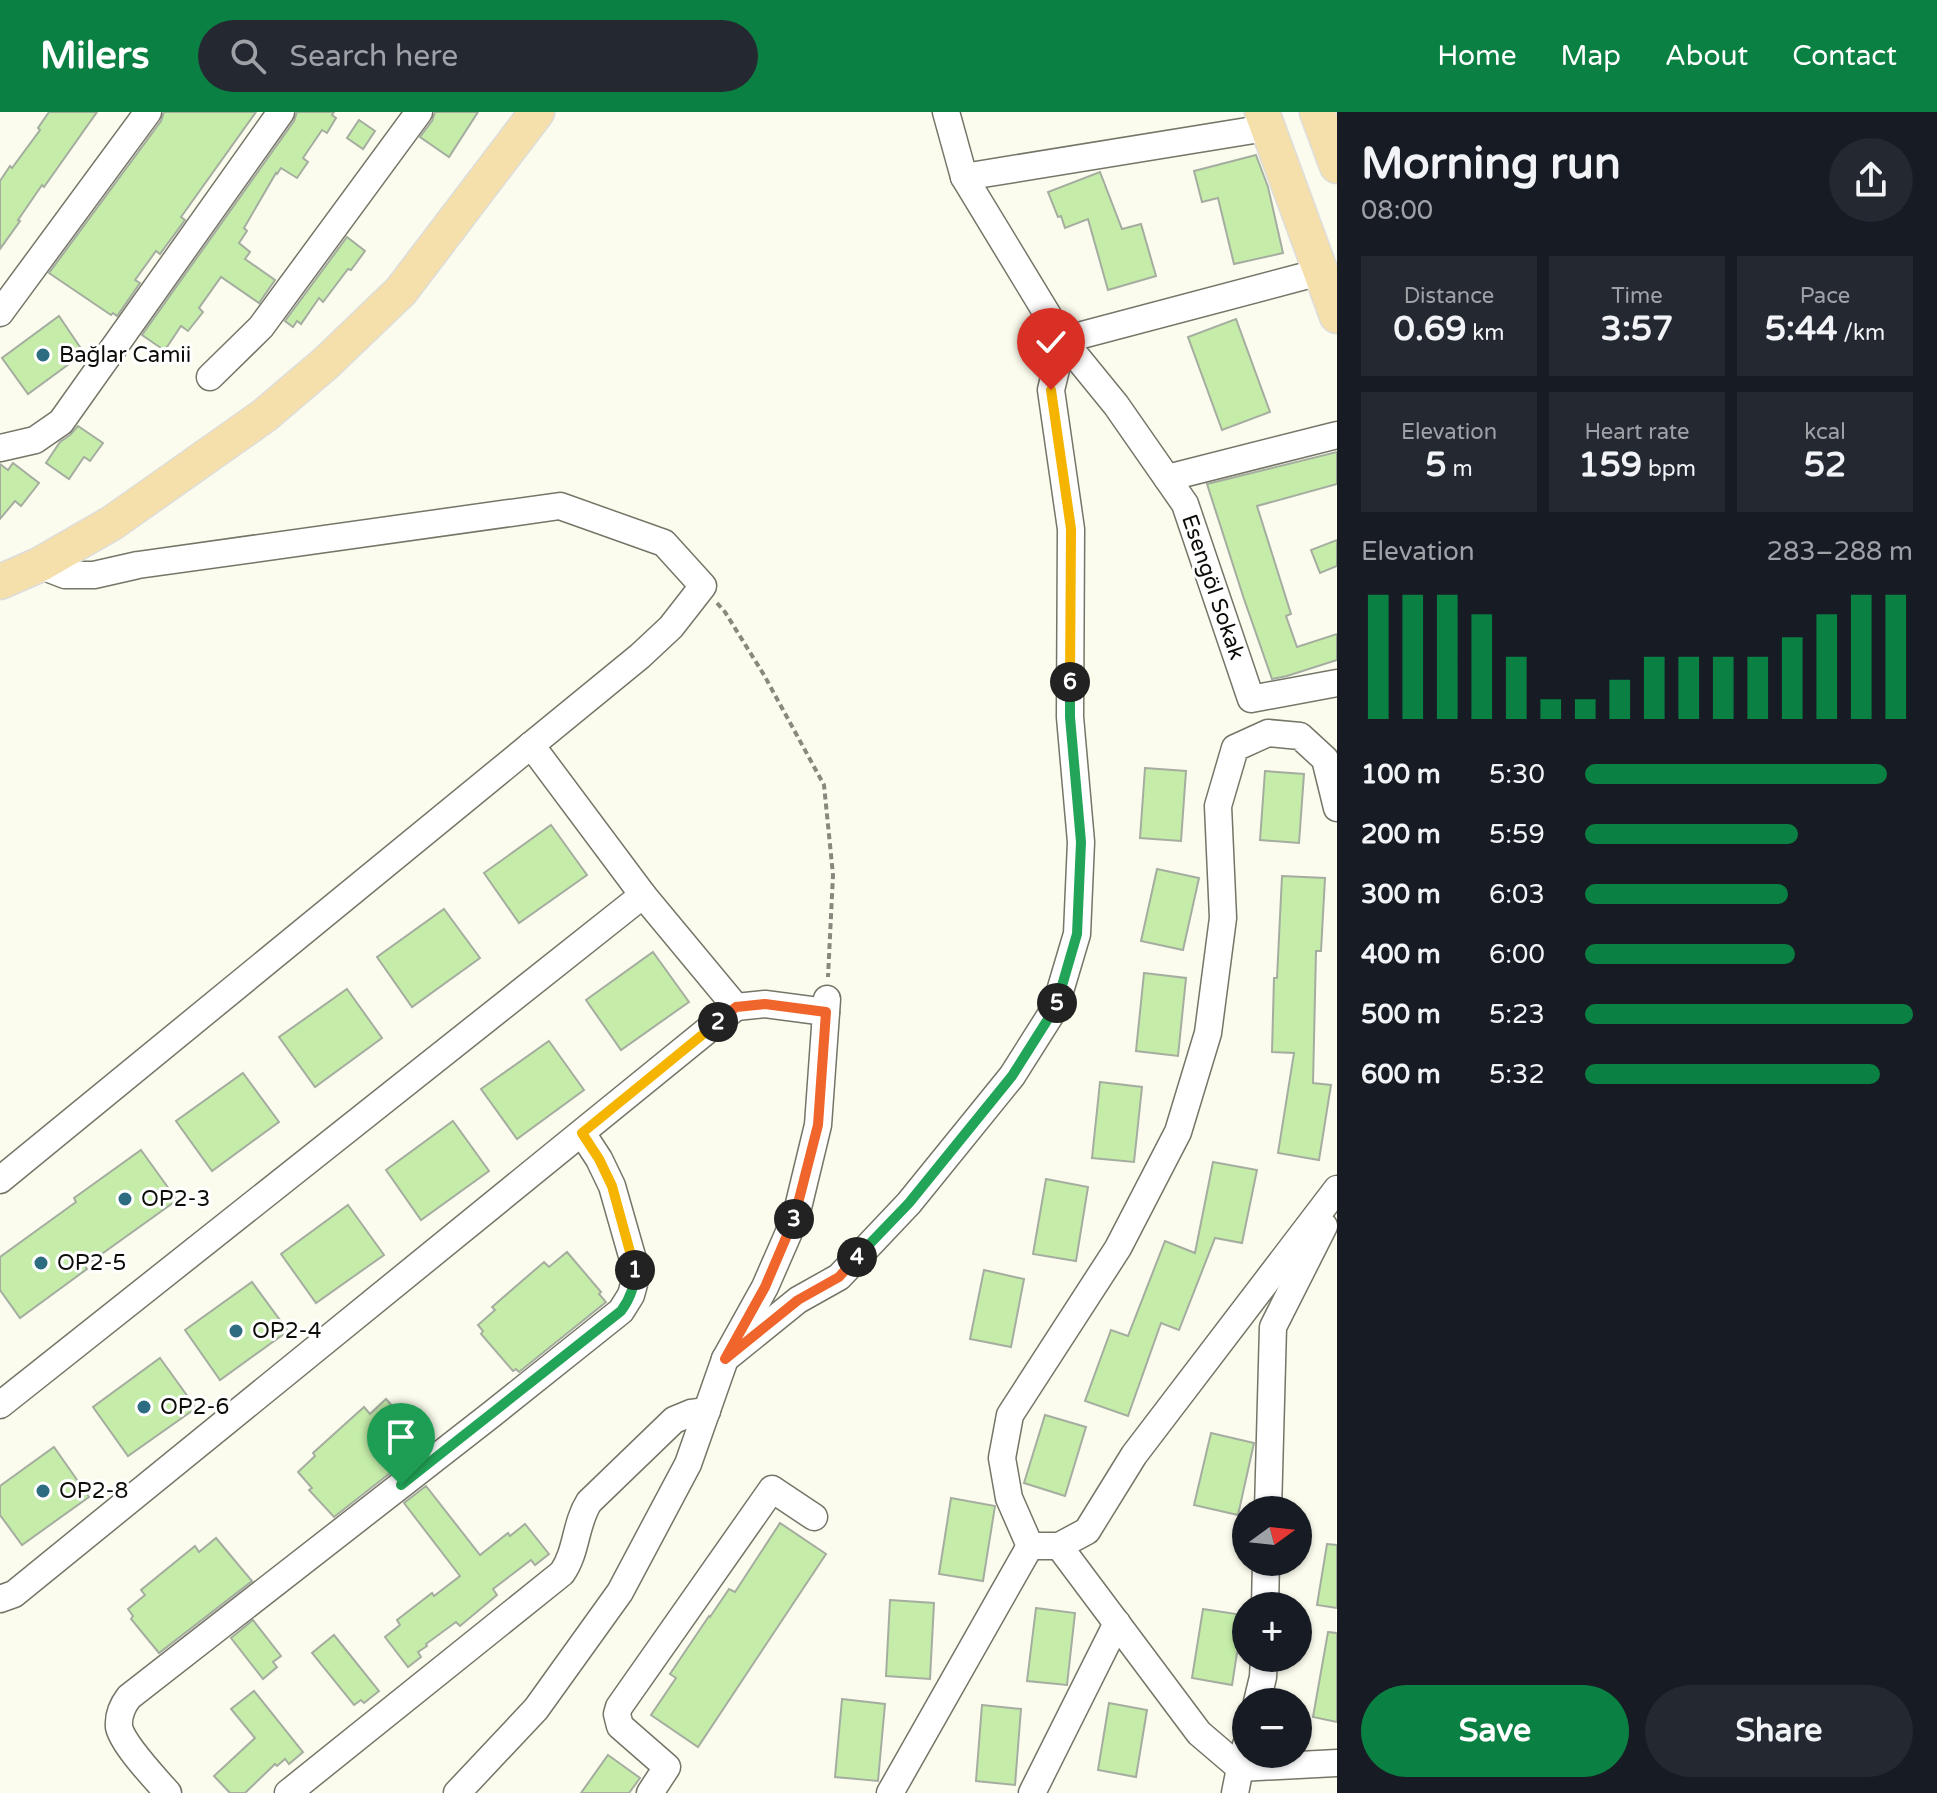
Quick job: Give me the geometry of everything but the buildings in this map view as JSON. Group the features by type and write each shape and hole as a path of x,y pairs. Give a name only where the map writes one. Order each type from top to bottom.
{"main road":[{"path":"1,581 39,565 125,514 265,415 326,363 401,291 537,112"},
{"path":"1317,112 1337,166"},
{"path":"1264,120 1337,316"}],"street":[{"path":"0,313 148,112"},
{"path":"0,448 35,440 61,422 281,112"},
{"path":"210,377 261,327 419,112"},
{"name":"Esengöl Sokak","path":"946,112 964,177 1063,340 1116,405 1185,504 1251,699 1337,683"},
{"path":"964,177 1264,120"},
{"path":"725,1359 798,1300 839,1277 909,1203 1012,1076 1055,1008 1077,934 1081,842 1070,717 1071,529 1051,390 1063,340 1320,272"},
{"path":"1167,478 1337,435"},
{"path":"0,1180 640,656 671,627 703,586 664,543 560,506 138,565 94,575 65,575 39,565"},
{"path":"1030,1546 1009,1498 1002,1458 1010,1415 1118,1248 1178,1132 1208,1033 1223,918 1218,806 1235,748 1268,733 1300,736 1325,759 1337,808"},
{"path":"531,745 643,895 736,1007"},
{"path":"0,1405 643,895"},
{"path":"0,1599 14,1594 736,1007 826,1005 818,1125 796,1216 765,1287 725,1359 688,1464 620,1592 536,1709 457,1793"},
{"path":"168,1793 122,1735 119,1717 129,1697 492,1414 627,1304 634,1284 634,1263 612,1186 582,1133"},
{"path":"1030,1546 1059,1546 1087,1531 1134,1455 1337,1189"},
{"path":"1268,1496 1273,1327 1337,1200"},
{"path":"288,1793 562,1573 570,1562 580,1515 589,1502 674,1420 707,1411"},
{"path":"650,1793 667,1767 620,1726 619,1707 772,1489 814,1517"},
{"path":"890,1793 1030,1546"},
{"path":"1059,1546 1199,1733 1232,1761"},
{"path":"1032,1793 1117,1623"},
{"path":"1312,1764 1337,1763"}],"path":[{"path":"703,586 725,612 764,675 824,785 833,875 826,1005"}],"place":[{"name":"Bağlar Camii","path":"43,355"},
{"name":"OP2-3","path":"125,1199"},
{"name":"OP2-5","path":"41,1263"},
{"name":"OP2-4","path":"236,1331"},
{"name":"OP2-6","path":"144,1407"},
{"name":"OP2-8","path":"43,1491"}],"route":[{"path":"401,1485 627,1304 634,1284 634,1263 612,1186 582,1133 736,1007 765,1004 826,1012 818,1125 796,1216 765,1287 725,1359 798,1300 839,1277 909,1203 1012,1076 1055,1008 1077,934 1081,842 1070,717 1071,529 1051,390"}]}
